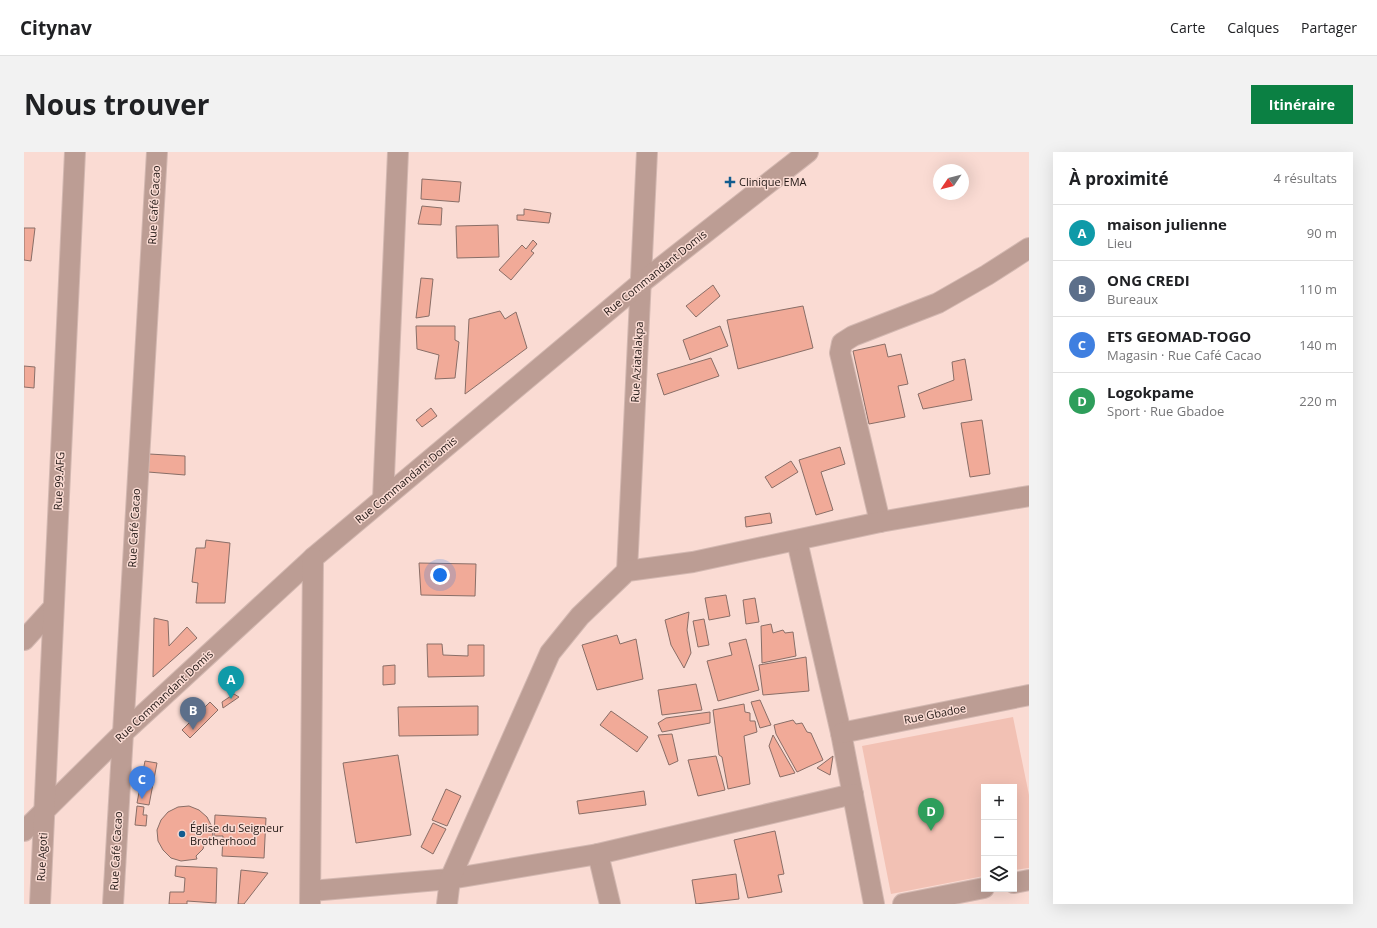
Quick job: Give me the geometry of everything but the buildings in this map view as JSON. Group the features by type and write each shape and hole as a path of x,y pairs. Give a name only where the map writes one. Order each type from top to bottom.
{"street":[{"name":"Rue 99.AFG","path":"45,810 53,608 75,152"},
{"name":"Rue Café Cacao","path":"113,904 157,152"},
{"path":"383,498 398,152"},
{"name":"Rue Aziatalakpa","path":"627,571 647,152"},
{"name":"Rue Commandant Domis","path":"24,831 122,734 313,558 641,283 808,152"},
{"path":"880,522 840,353 842,343 853,336 938,303 987,275 1029,248"},
{"path":"447,904 450,879 550,652 580,616 627,571 693,562 797,541 880,522 1029,496"},
{"path":"797,541 841,733 874,904"},
{"path":"313,558 310,897 450,879 598,854 853,794"},
{"path":"24,640 53,608"},
{"name":"Rue Gbadoe","path":"841,733 1029,695"},
{"name":"Rue Agoti","path":"40,904 45,810"},
{"path":"598,854 610,904"},
{"path":"1017,882 1029,880"},
{"path":"903,904 981,889"}],"shaded area":[{"path":"1013,717 1029,795 1029,868 1017,870 1017,784 981,784 981,877 891,894 862,746"}],"place":[{"name":"Clinique EMA","path":"730,182"},
{"name":"maison julienne","path":"231,699"},
{"name":"ONG CREDI","path":"193,730"},
{"name":"ETS GEOMAD-TOGO","path":"142,799"},
{"name":"Logokpame","path":"931,831"},
{"name":"Église du Seigneur Brotherhood","path":"182,834"}]}
